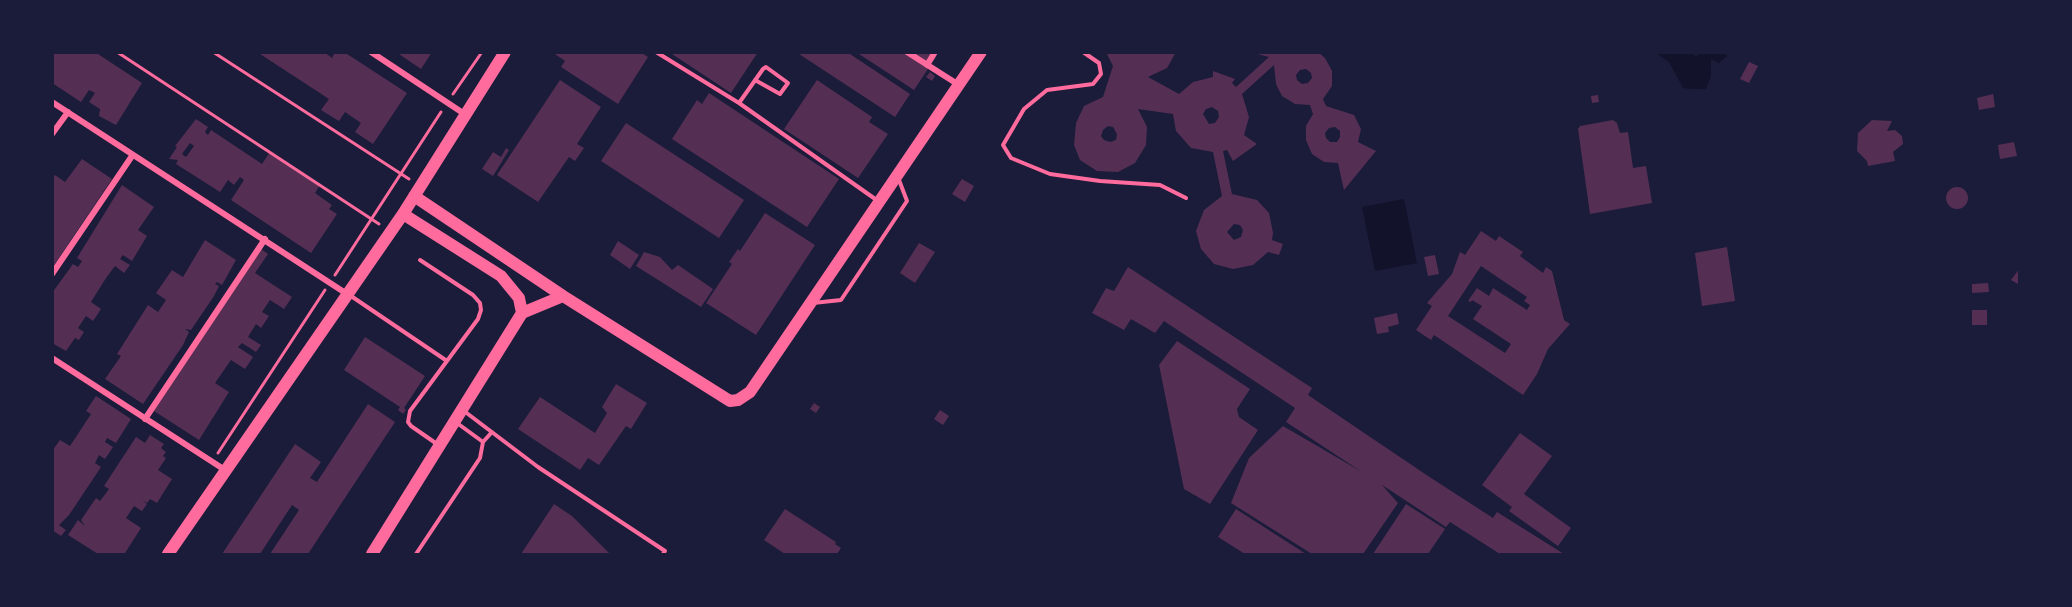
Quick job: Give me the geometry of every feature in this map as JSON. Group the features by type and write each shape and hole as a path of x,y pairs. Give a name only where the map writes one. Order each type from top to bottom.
{"main road":[{"path":"168,555 403,214 505,52"},
{"path":"417,191 563,296 730,401 745,398 981,52"},
{"path":"403,214 501,276 519,298 522,313"},
{"path":"372,555 456,423 522,313 563,296"}],"street":[{"path":"371,52 467,115"},
{"path":"907,52 959,85"},
{"path":"927,65 935,52"},
{"path":"52,102 348,294"},
{"path":"52,134 68,112"},
{"path":"52,274 132,156"},
{"path":"146,418 265,239"},
{"path":"52,358 225,470"}],"lane":[{"path":"657,52 739,103 879,202"},
{"path":"1083,52 1099,63 1101,74 1093,84 1047,90 1024,109 1003,145 1011,158 1050,174 1100,181 1160,185 1186,198"},
{"path":"739,103 755,80 768,67 788,83 780,94 755,80"},
{"path":"810,304 840,300 908,201 897,175"},
{"path":"420,260 473,295 480,303 478,319 410,411 408,422 440,446"},
{"path":"348,294 447,361"},
{"path":"463,411 538,467 665,551 663,555"},
{"path":"456,423 483,442"},
{"path":"416,555 480,458 483,442 492,432"}],"path":[{"path":"117,52 390,232"},
{"path":"213,52 401,173 417,191"},
{"path":"213,462 447,102 482,52"}],"shaded area":[{"path":"1656,53 1692,53 1696,57 1700,53 1725,53 1727,56 1719,63 1711,59 1711,76 1706,89 1692,89 1683,88 1669,62"},
{"path":"1404,199 1417,263 1375,271 1362,207"}],"building":[{"path":"52,52 95,52 142,83 116,125 99,116 100,109 89,102 95,93 89,90 81,102 52,83"},
{"path":"257,52 324,52 332,58 335,52 344,52 407,93 373,144 355,132 361,123 345,112 339,121 321,110 329,99"},
{"path":"396,52 432,52 421,69"},
{"path":"552,52 640,52 648,57 618,104 561,67 565,61"},
{"path":"669,52 758,52 731,93"},
{"path":"796,52 847,52 910,94 895,117"},
{"path":"856,52 929,52 936,57 914,90"},
{"path":"1106,52 1176,52 1167,68 1148,77 1179,94 1193,82 1213,77 1213,71 1235,79 1232,83 1236,87 1269,57 1250,52 1318,52 1325,58 1332,71 1332,86 1323,99 1326,106 1354,115 1361,129 1358,142 1376,151 1344,190 1338,163 1324,162 1312,154 1306,140 1306,126 1313,114 1310,105 1295,104 1282,96 1276,84 1274,65 1242,94 1249,117 1244,135 1257,144 1233,161 1227,150 1223,151 1232,194 1257,200 1269,213 1272,240 1283,244 1279,255 1268,252 1253,265 1233,269 1214,264 1201,249 1196,231 1204,210 1222,196 1213,152 1191,148 1176,131 1173,114 1138,109 1147,127 1146,145 1135,163 1118,172 1097,171 1080,160 1074,145 1076,123 1084,106 1103,97 1113,66","holes":["1306,69 1311,73 1312,78 1308,83 1302,84 1297,80 1296,75 1300,70","1212,107 1218,111 1219,117 1215,123 1209,124 1203,114 1206,109","1108,126 1113,127 1117,134 1116,140 1110,142 1104,140 1101,136 1103,130","1335,127 1340,131 1340,137 1337,142 1330,142 1325,133 1329,128","1234,224 1240,225 1243,230 1241,237 1234,240 1227,232"]},
{"path":"1749,62 1758,66 1749,83 1740,79"},
{"path":"930,72 935,76 932,81 926,77"},
{"path":"560,80 601,107 577,144 584,148 575,161 569,157 538,202 497,175"},
{"path":"817,80 872,117 869,122 888,134 858,178 784,129"},
{"path":"709,93 839,179 807,227 672,139 697,100 702,104"},
{"path":"1993,94 1995,107 1979,110 1977,98"},
{"path":"1598,95 1599,102 1592,103 1591,96"},
{"path":"196,119 208,127 205,132 208,135 211,130 262,164 270,152 320,185 315,193 332,205 329,209 337,214 311,253 231,200 244,180 240,177 234,185 228,180 220,192 176,164 178,160 169,159 177,147 175,146","holes":["190,143 194,146 186,157 182,154"]},
{"path":"1613,120 1617,123 1620,133 1628,132 1633,168 1646,166 1652,203 1590,214 1578,129 1580,126"},
{"path":"1872,120 1892,121 1887,131 1895,130 1902,136 1903,144 1893,152 1895,161 1868,166 1867,161 1857,151 1858,133"},
{"path":"626,123 744,200 719,238 601,161"},
{"path":"2014,142 2017,156 2000,159 1998,145"},
{"path":"506,148 509,150 493,176 482,169 493,152 501,157"},
{"path":"82,159 112,179 52,268 52,179 55,175 65,182"},
{"path":"962,179 974,186 965,202 952,194"},
{"path":"122,185 154,207 138,230 147,236 132,261 123,255 120,259 130,265 124,273 115,266 106,278 91,302 101,309 93,321 86,316 78,328 84,332 79,340 75,338 66,351 52,343 52,293 73,264 78,267 82,261 77,258"},
{"path":"1957,187 1965,190 1968,198 1965,206 1957,209 1949,206 1946,198 1949,190"},
{"path":"765,213 815,245 756,335 706,303 732,264 729,262 738,249 740,251"},
{"path":"1481,231 1496,241 1499,236 1523,252 1520,256 1543,273 1546,267 1552,271 1564,320 1570,324 1548,349 1537,374 1523,395 1434,335 1431,340 1416,330 1432,306 1427,303 1452,274 1460,252 1465,255","holes":["1481,266 1527,297 1524,301 1530,305 1527,310 1493,288 1489,296 1477,288 1468,301 1472,300 1482,306 1473,319 1511,344 1505,353 1448,316"]},
{"path":"205,240 236,260 222,285 217,282 215,284 219,286 214,296 191,330 185,329 189,332 183,345 143,404 105,379 121,356 117,354 148,305 158,312 166,300 156,293 172,270 183,277"},
{"path":"618,241 639,255 630,269 610,255"},
{"path":"919,243 935,252 915,283 900,273"},
{"path":"1727,247 1735,301 1702,306 1695,253"},
{"path":"261,249 268,254 255,273 292,297 284,309 270,300 262,312 269,316 261,328 256,324 248,337 261,345 256,352 242,343 238,347 253,357 245,369 231,360 215,383 229,392 199,440 154,411"},
{"path":"644,252 660,257 672,270 678,265 713,289 701,307 636,266"},
{"path":"1435,255 1439,274 1428,276 1424,257"},
{"path":"1128,267 1312,388 1308,395 1428,476 1493,518 1497,512 1564,554 1500,554 1450,522 1446,527 1382,485 1398,503 1363,554 1312,554 1231,503 1249,458 1283,426 1362,472 1286,422 1295,408 1164,321 1155,333 1131,319 1124,330 1092,313 1106,288 1114,291"},
{"path":"2020,268 2020,285 2011,280"},
{"path":"1988,283 1989,292 1972,293 1972,284"},
{"path":"1972,310 1987,310 1987,325 1972,325"},
{"path":"1397,313 1399,324 1388,327 1389,332 1377,334 1374,318"},
{"path":"365,337 425,376 404,408 406,410 403,414 398,410 400,407 344,370"},
{"path":"1177,341 1250,389 1237,409 1239,417 1258,430 1210,504 1184,489 1159,365"},
{"path":"616,384 647,403 631,429 626,426 599,465 588,458 580,470 518,429 540,397 595,433 607,413 602,407"},
{"path":"96,396 131,419 116,443 107,438 105,442 113,447 105,459 99,455 95,463 101,467 69,515 59,525 66,530 61,536 52,530 52,451 60,440 70,446 91,414 86,411"},
{"path":"814,403 820,407 816,413 810,409"},
{"path":"368,404 395,422 308,554 270,554 299,510 292,505 260,554 222,554 295,444 321,462 310,478 317,482"},
{"path":"940,410 949,416 943,425 934,419"},
{"path":"1520,433 1552,456 1524,494 1571,528 1558,546 1509,511 1512,507 1482,485"},
{"path":"150,435 164,444 161,448 166,452 163,456 166,458 158,470 172,479 157,503 150,499 147,503 142,500 147,504 142,511 134,506 126,518 141,528 125,553 98,554 68,535 78,520 85,526 81,520 96,498 100,501 109,489 104,486 136,437 145,443"},
{"path":"554,504 572,516 610,554 521,554"},
{"path":"1406,504 1445,529 1428,554 1373,554"},
{"path":"785,509 836,542 835,544 841,548 837,554 785,554 764,540"},
{"path":"1236,509 1306,554 1245,554 1218,537"}]}
